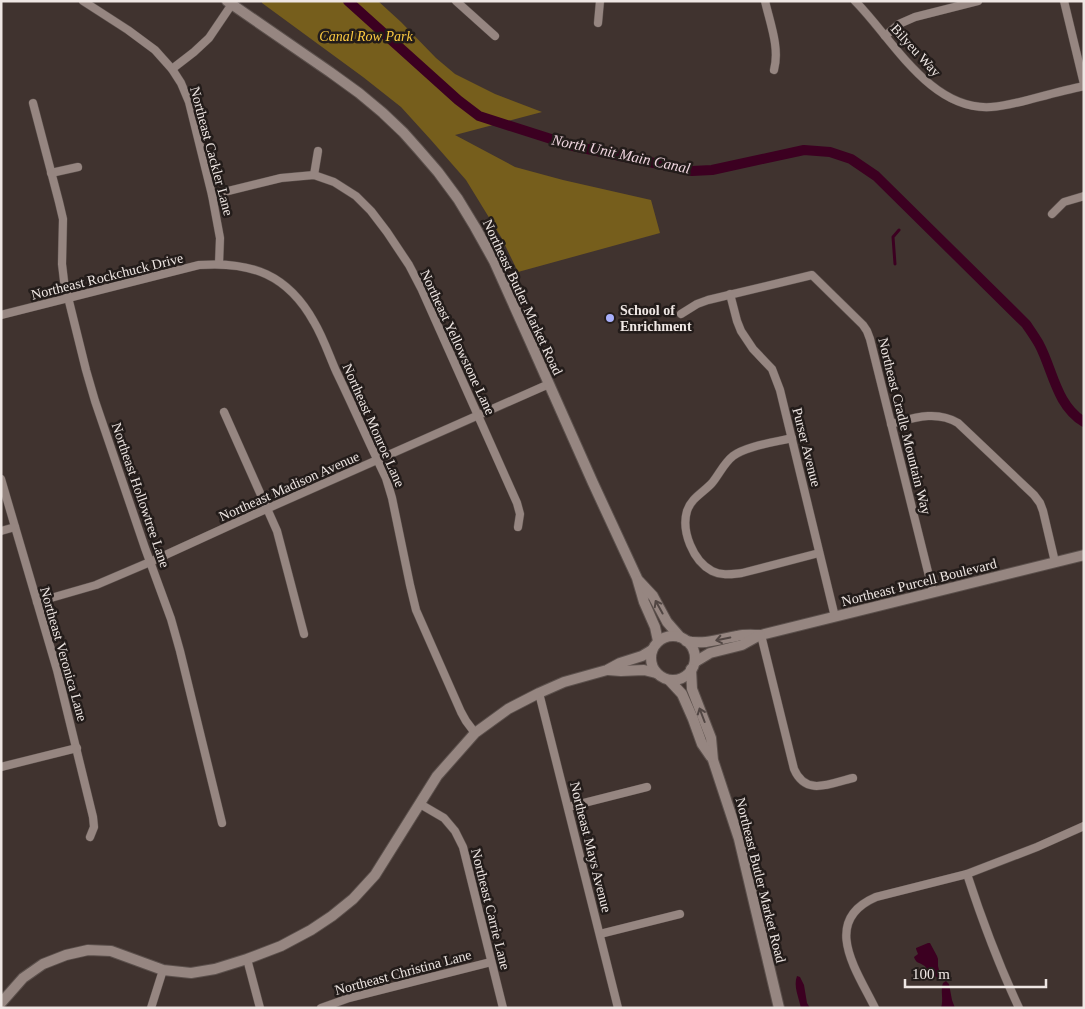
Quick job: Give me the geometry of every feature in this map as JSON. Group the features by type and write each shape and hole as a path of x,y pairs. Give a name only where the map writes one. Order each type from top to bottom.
{"main road":[{"name":"Northeast Butler Market Road","path":"231,2 359,93 403,132 432,164 458,199 485,244 509,293 637,578 644,602 655,627 658,641"},
{"name":"Northeast Purcell Boulevard","path":"693,666 710,653 742,645 761,635 1084,555"},
{"name":"Northeast Butler Market Road","path":"637,578 653,596 667,622 684,639"},
{"name":"Northeast Purcell Boulevard","path":"684,639 694,643 740,635 761,635"},
{"path":"1,1003 23,978 43,964 66,955 88,950 111,951 163,970 191,973 216,969 247,959 281,946 311,930 353,899 375,875 437,776 475,733 508,709 539,693 564,682 607,670 620,663 642,656 652,650 658,641 667,636 684,639 691,646 694,652 693,666 683,677 669,680 656,672 651,662 652,650"},
{"name":"Northeast Butler Market Road","path":"693,666 692,689 710,738 713,760 739,839 779,1008"},
{"path":"607,670 644,670 656,672"},
{"name":"Northeast Butler Market Road","path":"669,680 682,694 702,744 713,760"}],"street":[{"name":"Northeast Cackler Lane","path":"83,1 155,50 172,69 181,83 189,102 212,195 220,238 220,264"},
{"path":"456,1 495,36"},
{"path":"598,23 600,1"},
{"path":"765,1 777,52 774,70"},
{"name":"Bilyeu Way","path":"855,1 912,67 933,87 950,99 970,106 989,107 1005,105 1084,85"},
{"path":"885,36 899,24 915,17 978,1"},
{"path":"1064,1 1084,85"},
{"path":"172,69 209,38 231,2"},
{"name":"Northeast Hollowtree Lane","path":"33,103 59,202 62,219 62,264 68,298 86,370 171,619 222,823"},
{"path":"314,175 318,151"},
{"path":"51,174 78,167"},
{"name":"Northeast Yellowstone Lane","path":"212,195 281,178 314,175 334,182 356,196 370,211 409,265 422,290 517,503 520,514 518,527"},
{"path":"1052,214 1064,202 1084,196"},
{"name":"Northeast Rockchuck Drive","path":"1,315 200,265 220,264"},
{"name":"Northeast Monroe Lane","path":"220,264 241,266 261,271 280,282 299,298 314,322 386,478 416,610 461,712 475,733"},
{"name":"Northeast Cradle Mountain Way","path":"681,314 697,304 708,300 812,275 858,319 867,331 933,592"},
{"name":"Purser Avenue","path":"730,294 741,331 772,369 780,390 835,616"},
{"name":"Northeast Madison Avenue","path":"37,602 96,584 150,562 549,384"},
{"path":"224,412 268,509 282,546 304,634"},
{"path":"891,424 933,415 951,418 958,423 1034,495 1043,511 1055,562"},
{"path":"792,438 739,452 726,462 712,483 690,505 687,512 687,533 697,556 704,565 712,571 721,574 742,573 820,553"},
{"name":"Northeast Veronica Lane","path":"1,479 61,684 77,748 94,817 94,827 90,837"},
{"path":"1,531 15,527"},
{"path":"761,635 797,776 808,785 815,786 853,778"},
{"name":"Northeast Mays Avenue","path":"539,693 618,1008"},
{"path":"1,767 77,748"},
{"path":"568,807 647,787"},
{"name":"Northeast Carrie Lane","path":"420,804 444,818 455,831 463,847 503,1008"},
{"path":"875,1008 852,963 846,933 848,922 854,912 864,902 876,897 967,874 1037,847 1084,826"},
{"path":"967,874 1002,973 1019,1008"},
{"path":"600,934 680,914"},
{"path":"247,959 260,1008"},
{"name":"Northeast Christina Lane","path":"321,1008 349,998 491,962"},
{"path":"151,1008 163,970"}],"green space":[{"name":"Canal Row Park","path":"262,1 378,1 455,74 495,94 542,112 455,135 515,167 651,200 660,233 518,272 501,237 466,180 401,107 262,3"}],"shaded area":[{"path":"930,943 938,959 939,970 943,975 940,980 916,961 914,957 918,954 916,948"},
{"path":"797,976 800,977 804,985 807,1003 810,1008 801,1008 796,988"},
{"path":"946,981 949,984 955,1008 941,1008 942,986"}],"waterway":[{"name":"North Unit Main Canal","path":"348,1 458,100 479,116 573,146 692,171 712,170 804,150 830,152 851,159 876,176 1026,324 1044,354 1061,397 1075,415 1084,422"},
{"path":"895,264 893,237 899,230"}],"place":[{"name":"School of Enrichment","path":"610,318"}]}
